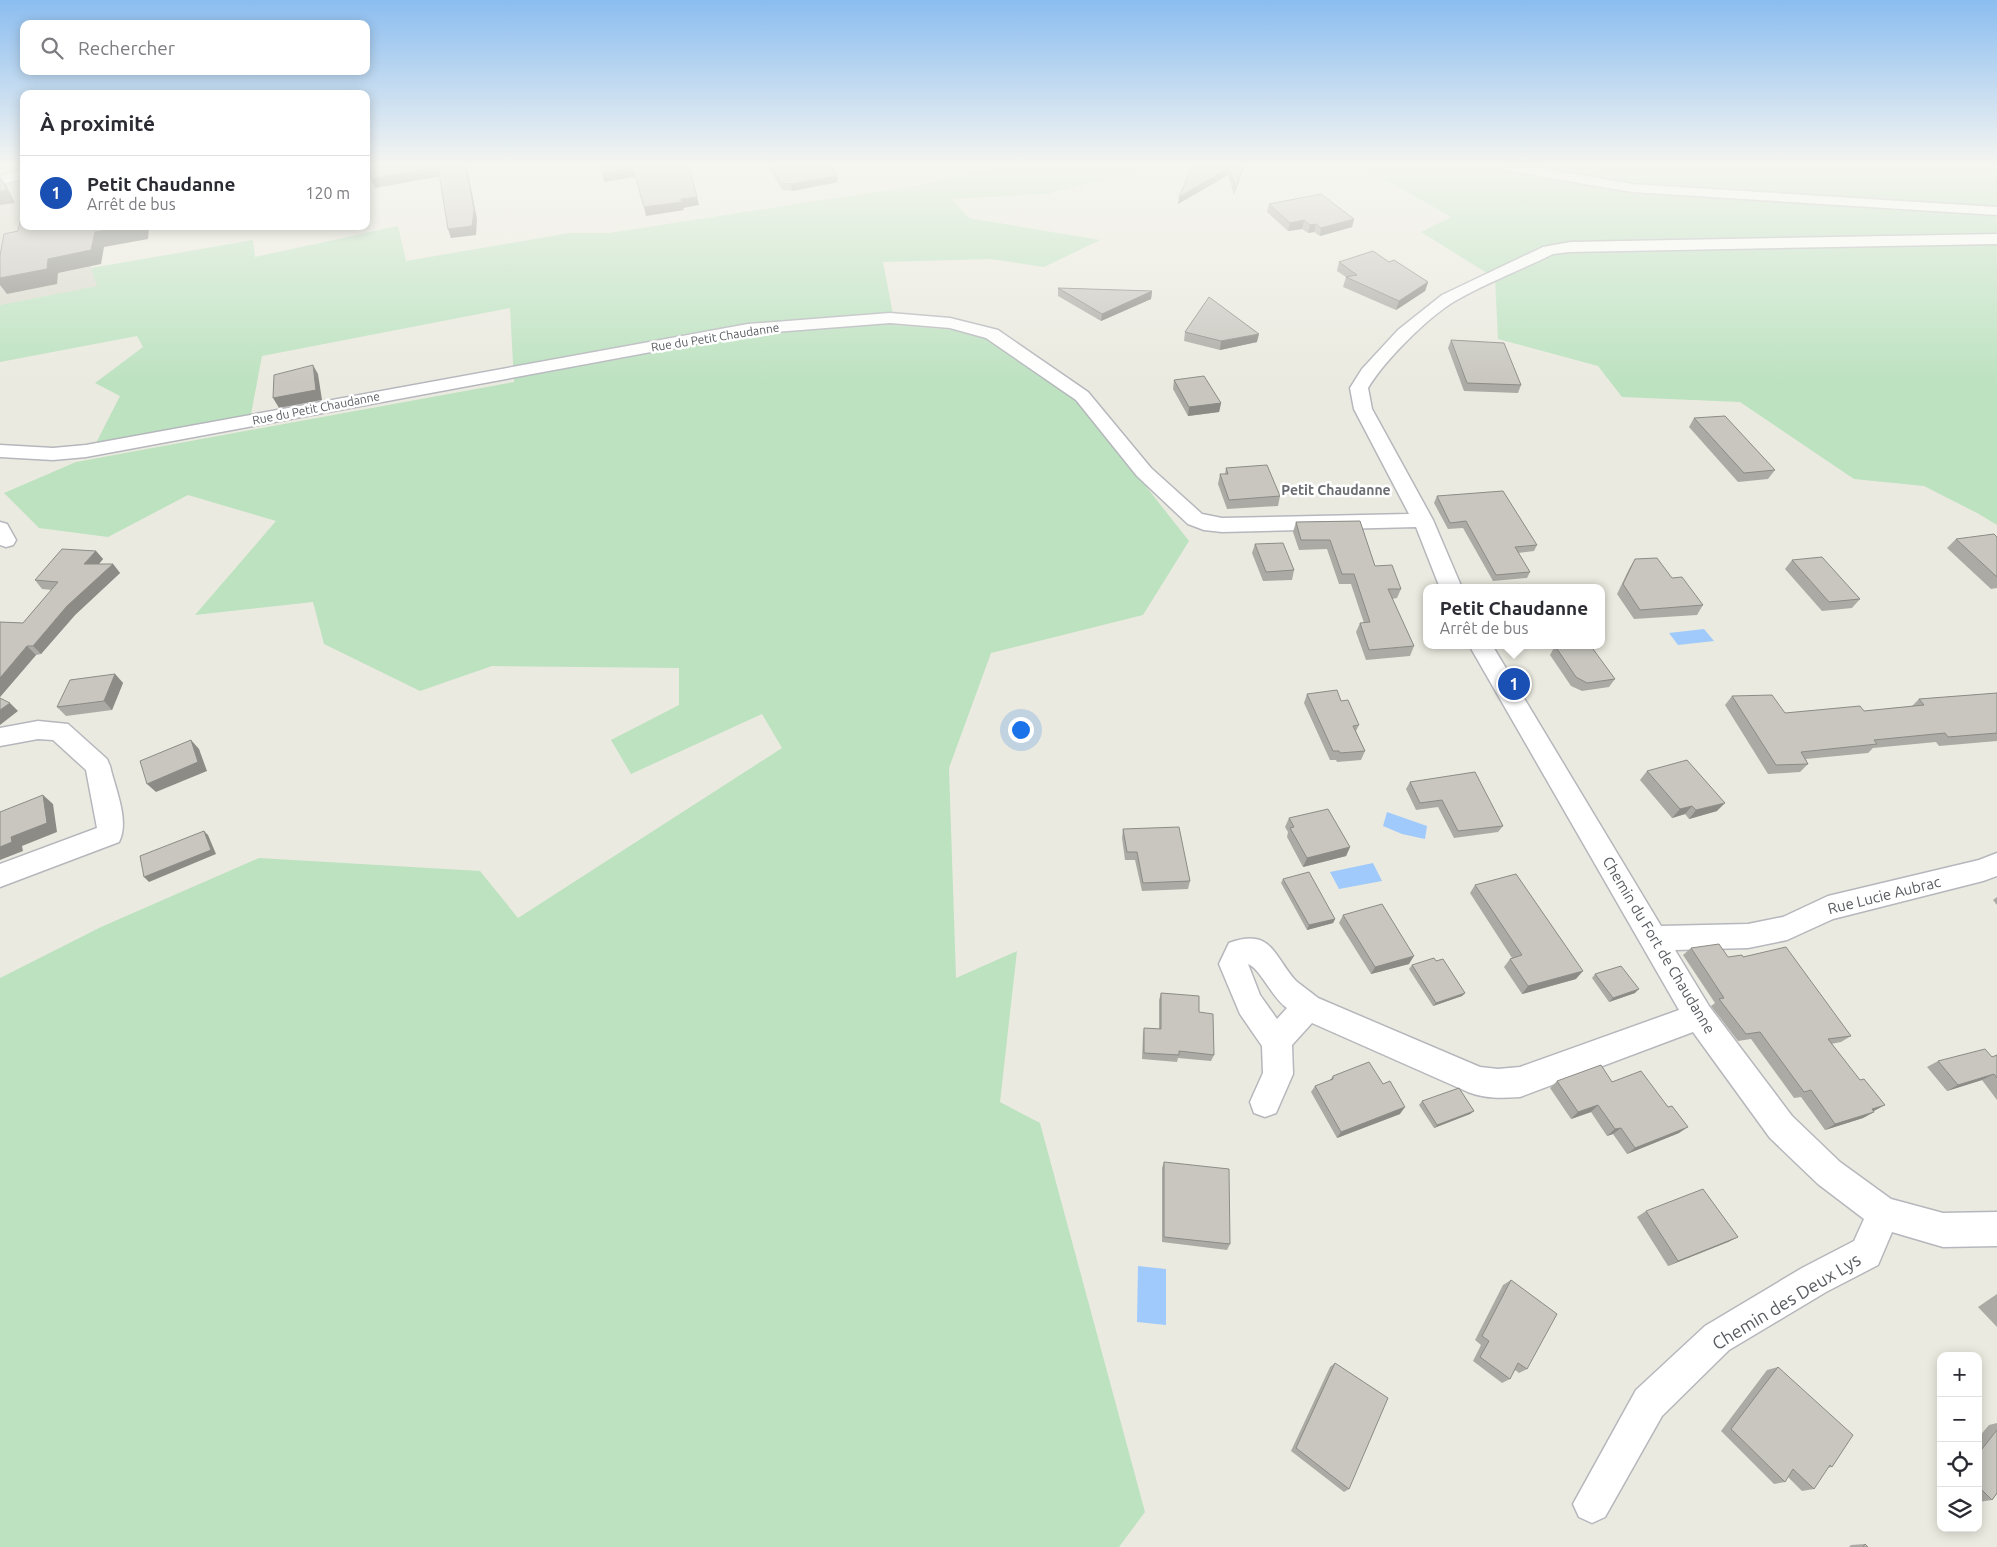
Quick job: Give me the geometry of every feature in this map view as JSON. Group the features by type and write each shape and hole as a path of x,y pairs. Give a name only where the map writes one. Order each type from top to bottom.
{"street":[{"path":"1449,584 1423,520 1363,409 1359,388 1368,373 1404,334 1448,298 1549,250 1570,247 1987,239"},
{"name":"Rue du Petit Chaudanne","path":"0,451 52,454 86,451 748,329 890,318 950,323 992,334 1082,396 1144,472 1195,519 1204,524 1222,526 1423,520"},
{"name":"Chemin du Fort de Chaudanne","path":"1482,649 1699,1016 1781,1128 1829,1173 1883,1213 1942,1230 1997,1229"},
{"path":"0,737 38,730 59,731 98,766 110,822 110,834 0,876"},
{"name":"Rue Lucie Aubrac","path":"1654,938 1748,936 1787,928 1828,908 1983,870 1997,864"},
{"path":"1277,1040 1261,1026 1250,1006 1233,964 1239,952 1248,950 1262,954 1286,990 1308,1007 1479,1082 1498,1084 1520,1082 1699,1016"},
{"path":"1265,1102 1278,1074 1277,1040 1308,1007"},
{"name":"Chemin des Deux Lys","path":"1592,1504 1649,1403 1717,1338 1814,1280 1866,1253 1883,1213"}],"shaded area":[{"path":"0,239 55,239 93,255 91,268 98,286 0,305"}],"green space":[{"path":"337,239 401,239 406,261 533,239 1100,240 1044,267 991,259 883,262 895,325 980,332 1081,404 1189,541 1143,615 991,653 949,768 956,978 1017,951 1000,1102 1040,1123 1145,1512 1119,1547 0,1547 0,978 101,927 259,858 480,871 518,918 782,748 762,714 631,774 611,740 679,705 679,668 492,666 420,691 324,644 313,602 195,615 276,521 188,495 108,537 39,528 4,493 76,462 514,382 510,308 262,356 251,414 95,445 120,396 95,383 143,347 137,336 0,362 0,305 97,286 91,268 253,240 255,257"},
{"path":"1433,239 1997,239 1997,525 1924,486 1854,479 1740,402 1622,397 1598,366 1498,339 1495,278"}],"water":[{"path":"1704,629 1714,641 1678,645 1669,633"},
{"path":"1387,812 1427,826 1425,839 1402,834 1383,826"},
{"path":"1373,863 1382,881 1339,889 1330,872"},
{"path":"1138,1266 1166,1269 1166,1325 1137,1322"}],"building":[{"path":"3,239 93,239 91,250 48,259 47,269 0,278 0,256"},
{"path":"1373,251 1389,262 1394,260 1428,282 1399,301 1346,277 1357,275 1339,262"},
{"path":"1058,288 1152,291 1102,314"},
{"path":"1209,297 1259,334 1221,341 1185,332"},
{"path":"1451,340 1504,343 1521,385 1467,383"},
{"path":"313,365 316,390 273,398 274,375"},
{"path":"1204,376 1221,403 1189,407 1174,380"},
{"path":"1725,416 1775,470 1744,473 1694,418"},
{"path":"1267,465 1280,496 1229,500 1220,474 1228,474 1226,468"},
{"path":"1503,491 1537,545 1515,547 1530,572 1496,575 1466,521 1450,523 1437,496"},
{"path":"1360,521 1375,566 1392,565 1401,589 1388,589 1414,646 1369,650 1360,623 1370,622 1354,574 1342,574 1330,540 1301,540 1296,522"},
{"path":"1994,534 1997,537 1997,577 1956,539"},
{"path":"1283,543 1294,570 1266,572 1255,544"},
{"path":"62,549 96,551 84,564 113,564 67,606 33,646 27,646 0,678 0,622 23,623 58,582 35,580"},
{"path":"1822,557 1860,599 1829,602 1792,560"},
{"path":"1657,558 1672,578 1682,577 1703,605 1640,610 1623,584 1635,559"},
{"path":"1557,649 1593,649 1615,679 1587,683 1576,677"},
{"path":"115,674 104,701 57,707 70,680"},
{"path":"1337,690 1341,701 1348,700 1359,725 1353,726 1365,751 1340,753 1339,751 1333,751 1307,694"},
{"path":"1997,693 1997,733 1948,737 1945,733 1874,740 1877,744 1801,752 1808,764 1776,765 1732,696 1772,695 1785,713 1860,706 1864,711 1924,705 1919,699"},
{"path":"0,698 10,703 0,710"},
{"path":"191,740 198,762 147,784 140,761"},
{"path":"1687,760 1725,803 1696,810 1692,806 1680,809 1647,771"},
{"path":"1475,772 1503,826 1458,831 1442,800 1420,803 1410,782"},
{"path":"43,795 47,823 11,837 12,842 0,847 0,812"},
{"path":"1328,809 1350,847 1307,858 1290,828 1294,827 1289,818"},
{"path":"1179,827 1190,881 1143,883 1137,852 1127,852 1123,829"},
{"path":"204,831 211,850 144,877 140,856"},
{"path":"1309,872 1335,919 1309,925 1283,879"},
{"path":"1516,874 1583,971 1528,986 1510,959 1522,955 1475,885"},
{"path":"1382,904 1414,956 1375,967 1343,915"},
{"path":"1719,944 1728,957 1742,955 1743,957 1786,947 1851,1036 1828,1039 1860,1080 1864,1079 1885,1105 1872,1109 1874,1112 1835,1124 1811,1090 1804,1092 1760,1032 1746,1034 1719,999 1724,998 1691,948"},
{"path":"1434,958 1436,961 1443,959 1465,993 1436,1003 1412,965"},
{"path":"1621,966 1639,989 1613,998 1595,974"},
{"path":"1161,993 1199,996 1199,1012 1213,1014 1214,1055 1179,1051 1179,1055 1144,1053 1144,1028 1161,1029"},
{"path":"1985,1049 1992,1057 1997,1055 1997,1078 1994,1074 1958,1085 1938,1061"},
{"path":"1369,1062 1383,1084 1390,1081 1405,1107 1341,1132 1315,1086 1333,1079 1333,1076"},
{"path":"1601,1065 1612,1082 1641,1071 1668,1107 1672,1106 1688,1127 1635,1148 1621,1128 1615,1129 1598,1105 1578,1112 1557,1081"},
{"path":"1459,1088 1474,1111 1437,1125 1422,1101"},
{"path":"1164,1162 1229,1169 1230,1244 1164,1237"},
{"path":"1703,1189 1738,1237 1678,1261 1646,1211"},
{"path":"1511,1280 1557,1314 1527,1369 1518,1363 1510,1379 1480,1357 1489,1341 1482,1336"},
{"path":"1335,1363 1388,1398 1349,1489 1296,1448"},
{"path":"1778,1367 1853,1435 1832,1467 1830,1465 1814,1489 1793,1469 1785,1482 1731,1429"},
{"path":"1997,1430 1997,1493 1992,1500 1982,1490 1982,1449"}],"place":[{"name":"Petit Chaudanne","path":"1514,684"}],"district":[{"name":"Petit Chaudanne","path":"1336,490"}]}
